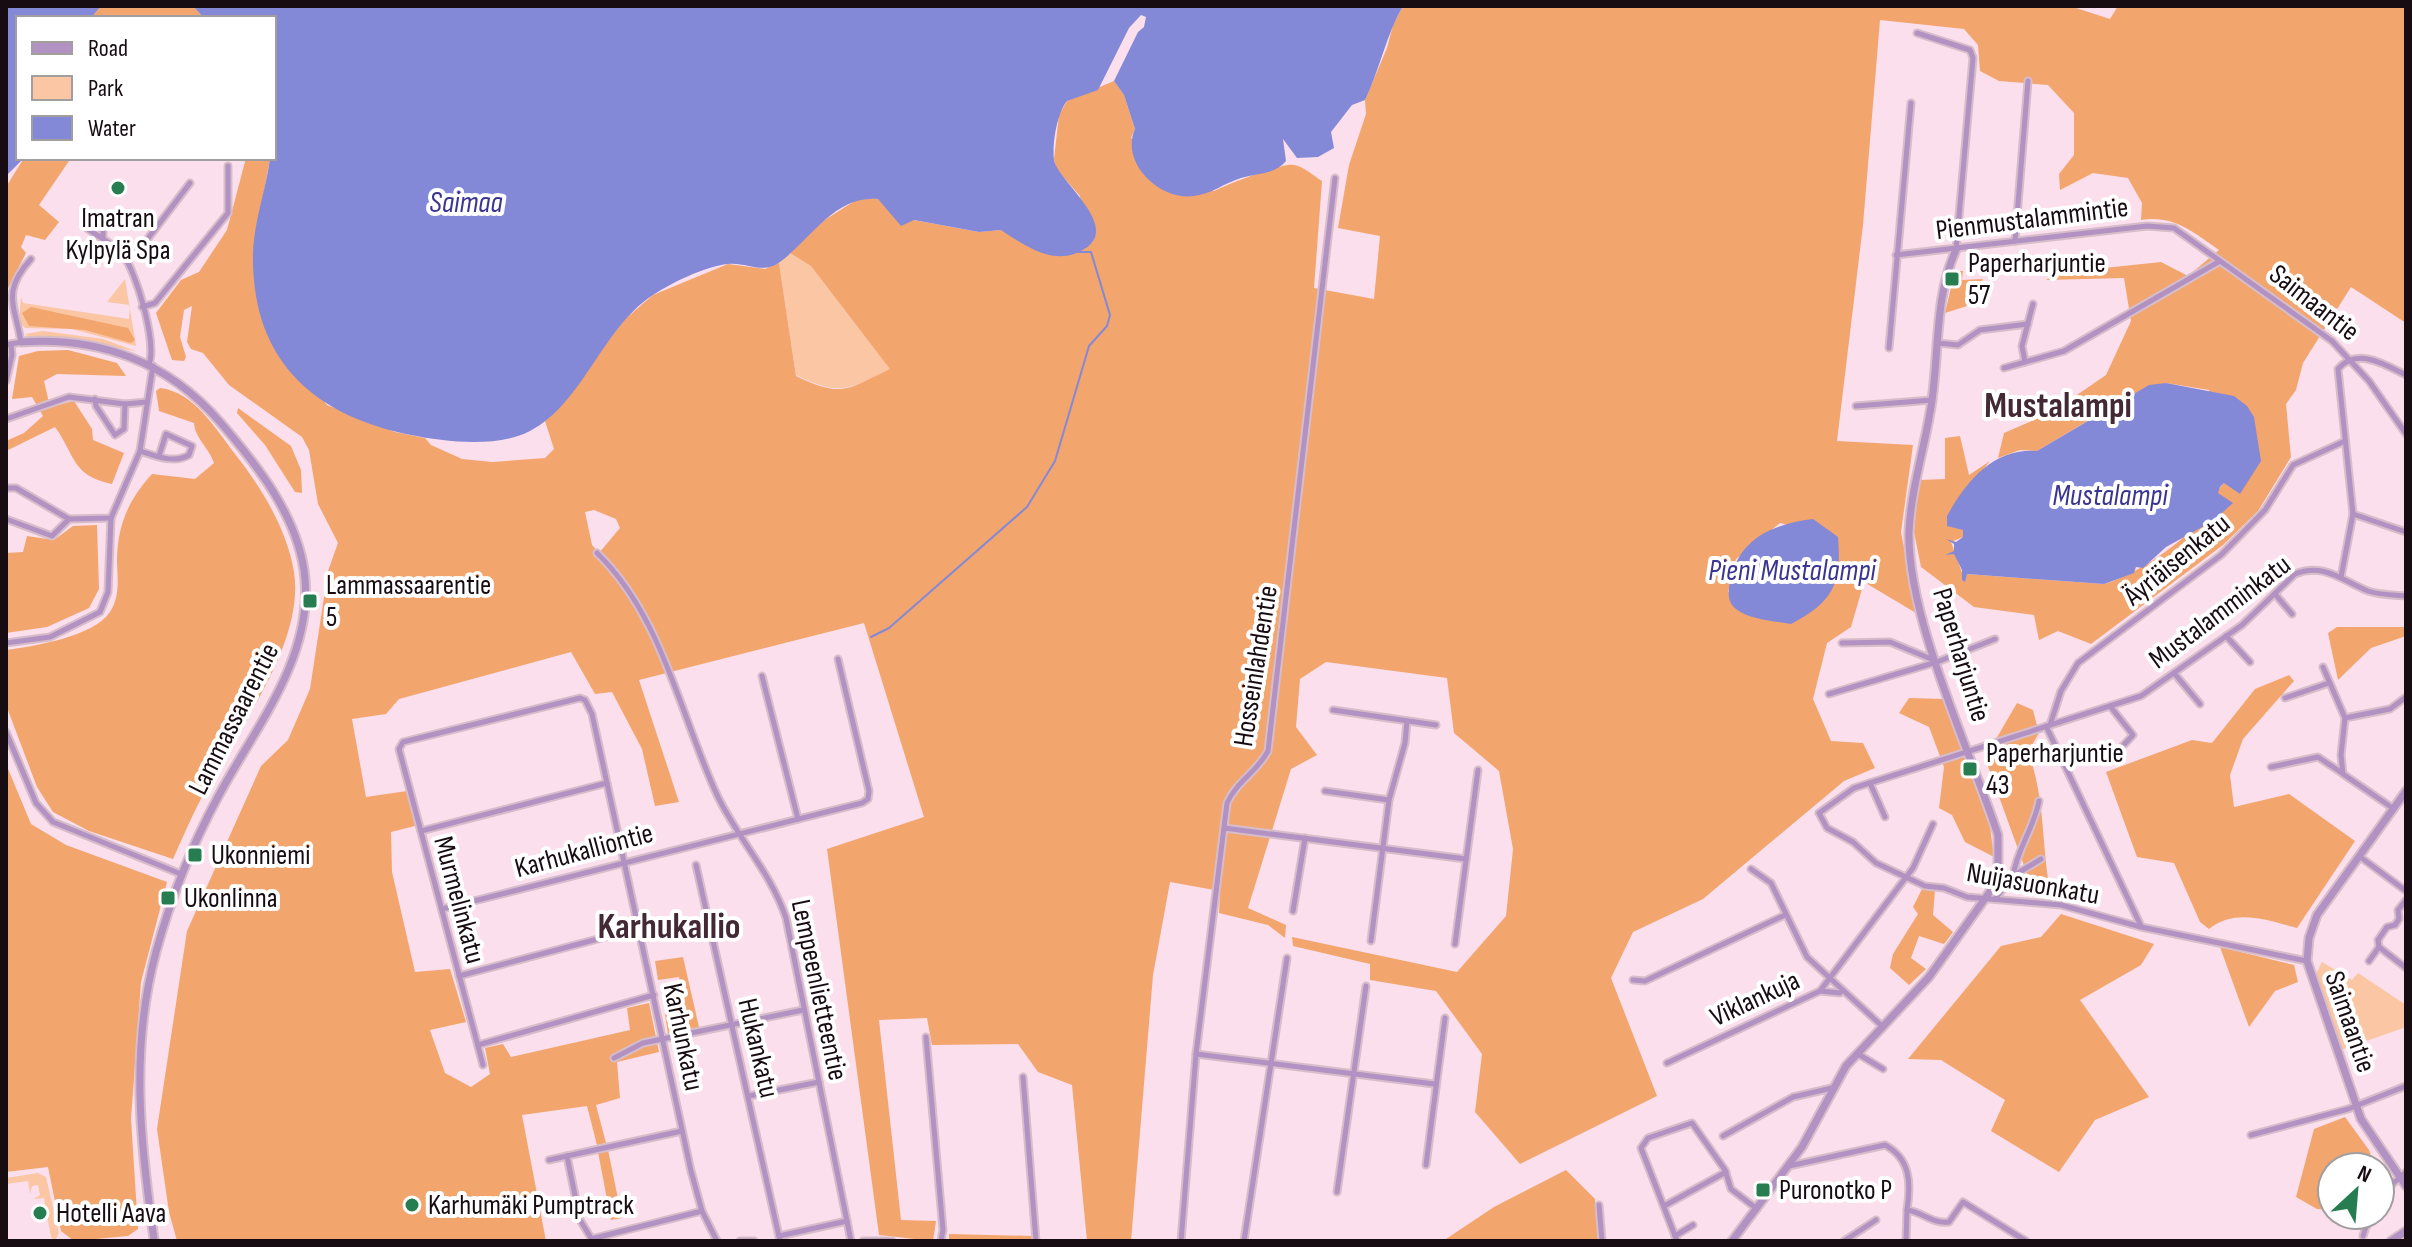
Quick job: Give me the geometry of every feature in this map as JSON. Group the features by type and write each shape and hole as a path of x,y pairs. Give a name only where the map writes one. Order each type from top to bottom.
{"street":[{"name":"Paperharjuntie","path":"1732,1241 1789,1166 1832,1088 1857,1053 1929,977 1990,899 1996,880 2000,850 1917,593 1909,531 1932,400 1936,343 1956,250 1973,58 1970,50 1917,33"},
{"path":"2015,241 2028,81"},
{"path":"1889,348 1911,103"},
{"path":"142,307 155,303 228,213 228,166"},
{"name":"Hosseinlahdentie","path":"1181,1241 1196,1054 1227,803 1235,786 1262,763 1268,751 1335,178"},
{"path":"125,258 140,249 190,183"},
{"path":"6,643 59,634 100,612 108,592 111,518 140,451 152,344 125,258 103,237 88,229 90,216 103,219 103,237"},
{"name":"Pienmustalammintie","path":"1896,255 2147,226 2174,228"},
{"name":"Saimaantie","path":"2174,228 2307,321 2350,358 2406,434"},
{"path":"21,342 11,294 18,275 31,259"},
{"path":"2004,368 2052,356 2220,261"},
{"path":"2025,362 2022,346 2033,304"},
{"path":"1936,343 1958,345 1980,330 2028,324"},
{"name":"Lammassaarentie","path":"8,344 86,343 151,365 202,403 254,464 292,530 305,579 301,631 288,670 220,794 181,874 146,996 138,1073 142,1161 153,1240"},
{"path":"6,381 8,344"},
{"path":"2341,577 2353,514 2336,376 2350,358 2370,359 2406,375"},
{"path":"6,419 69,397 125,404 147,402"},
{"path":"95,399 115,435 124,429 125,404"},
{"path":"1856,406 1932,400"},
{"path":"140,451 159,456 182,459 189,455 192,446 166,434 159,456"},
{"name":"Äyriäisenkatu","path":"2048,725 2061,691 2078,663 2221,555 2265,510 2293,465 2345,441"},
{"path":"6,488 16,488 69,519 111,518"},
{"path":"2353,514 2406,532"},
{"path":"6,519 52,536 62,531 69,519"},
{"name":"Lempeenlietteentie","path":"597,553 619,574 642,611 717,794 737,834 777,890 786,918 851,1241"},
{"name":"Mustalamminkatu","path":"1819,817 1835,798 1870,783 2141,696 2226,636 2295,574 2306,569 2341,577 2371,592 2406,596"},
{"path":"2275,594 2292,614"},
{"path":"2226,636 2250,662"},
{"path":"1829,694 1937,662 1995,639"},
{"path":"1842,643 1890,642 1937,662"},
{"name":"Karhukalliontie","path":"442,909 868,799 838,659"},
{"path":"2323,667 2345,718 2341,755 2343,774"},
{"path":"2174,673 2200,704"},
{"path":"762,676 798,819"},
{"path":"2285,698 2329,683"},
{"path":"2345,718 2390,709 2406,697"},
{"name":"Karhunkatu","path":"400,745 570,699 585,700 592,714 625,860 682,1131 702,1211 717,1241"},
{"path":"2110,706 2133,735 2119,750"},
{"path":"1333,710 1436,725"},
{"path":"1371,941 1393,773 1405,743 1407,721"},
{"path":"2048,725 2141,927"},
{"path":"6,732 36,803 46,816 68,830 181,874"},
{"name":"Murmelinkatu","path":"400,745 399,753 483,1065"},
{"path":"2271,767 2318,757 2394,809"},
{"path":"1455,944 1478,770"},
{"path":"421,831 607,783"},
{"path":"1870,783 1885,817"},
{"path":"1325,791 1389,800"},
{"name":"Saimaantie","path":"2406,791 2317,915 2309,938 2307,961 2356,1105 2403,1174 2406,1186"},
{"path":"2013,876 2016,857 2035,823 2039,801"},
{"name":"Nuijasuonkatu","path":"1819,817 1842,839 1853,842 1876,863 1903,878 1967,897 2061,905 2141,927 2307,961"},
{"name":"Viklankuja","path":"1667,1063 1820,991 1921,855 1933,824"},
{"path":"1224,828 1466,859"},
{"path":"1293,911 1305,838"},
{"path":"2359,856 2406,891"},
{"path":"1990,899 2013,876 2041,859"},
{"name":"Hukankatu","path":"696,865 780,1238"},
{"path":"1751,869 1771,883 1807,957 1882,1026"},
{"path":"2369,961 2387,927 2395,925 2399,919 2398,910 2406,900"},
{"path":"1633,980 1645,981 1785,915"},
{"path":"459,976 639,928"},
{"path":"2379,947 2406,968"},
{"path":"1244,1241 1287,958"},
{"path":"1337,1192 1366,986"},
{"path":"1820,991 1845,995"},
{"path":"478,1045 654,995"},
{"path":"614,1058 631,1047 803,1010"},
{"path":"1426,1165 1434,1084 1445,1018"},
{"path":"926,1037 943,1230 941,1241"},
{"path":"1857,1053 1883,1069"},
{"path":"1196,1054 1434,1084"},
{"path":"1023,1077 1036,1241"},
{"path":"749,1096 819,1082"},
{"path":"2251,1135 2356,1105 2406,1086"},
{"path":"1723,1136 1793,1097 1832,1088"},
{"path":"1693,1225 1676,1238 1641,1148 1643,1142 1690,1123 1726,1172 1731,1189 1757,1209"},
{"path":"549,1160 682,1131"},
{"path":"1789,1166 1885,1145 1902,1158 1908,1173 1911,1189 1906,1241"},
{"path":"567,1156 580,1220 591,1239 702,1211"},
{"path":"1664,1206 1726,1172"},
{"path":"1907,1210 1919,1211 1939,1223 1949,1222 1963,1202 2022,1240"},
{"path":"1599,1205 1602,1241"},
{"path":"1844,1241 1876,1220"},
{"path":"780,1238 847,1221"},
{"path":"2363,1236 2365,1231"},
{"path":"2391,1241 2406,1231"},
{"path":"740,1241 754,1241"},
{"path":"863,1241 892,1241"}],"green space":[{"path":"790,253 811,266 891,369 844,388 824,386 796,375 779,263"},
{"path":"125,279 129,305 107,302"},
{"path":"21,297 23,303 129,319 130,308 136,346 72,329 25,328 19,322"},
{"path":"43,331 103,339 138,352 80,339 29,338 25,334"},
{"path":"2322,962 2352,980 2358,973 2406,1005 2406,1027 2341,1050 2315,976"},
{"path":"38,1173 46,1177 59,1233 55,1241 51,1237 44,1198 34,1199 40,1195 38,1185 32,1186 30,1194 28,1181 6,1184 6,1178"}],"shaded area":[{"path":"101,6 193,6 202,16 93,16"},
{"path":"1403,6 2070,6 2110,19 2118,6 2406,6 2406,323 2351,287 2303,363 2296,390 2286,404 2291,457 2258,511 2223,545 2091,644 2058,631 2039,640 2034,615 1974,607 1921,567 1914,532 1919,480 1945,479 1945,438 1960,436 1969,475 1990,461 1947,516 1963,530 1963,537 1951,542 1965,581 1966,574 2104,584 2115,580 2148,564 2186,535 2224,483 2209,390 2166,383 2101,413 2037,451 2020,450 1998,458 2004,433 2052,412 2106,375 2131,321 2124,278 2046,280 2057,273 2161,262 2188,276 2219,250 2192,231 2173,223 2141,220 2142,203 2128,178 2093,173 2060,190 2059,174 2074,155 2074,113 2048,85 1999,81 1980,71 1978,45 1964,29 1880,20 1863,225 1837,441 1913,445 1901,532 1916,613 1864,582 1851,627 1827,643 1813,699 1831,741 1863,743 1875,768 1844,781 1703,899 1633,932 1611,978 1657,1096 1520,1164 1475,1112 1482,1054 1436,991 1370,980 1370,964 1293,946 1292,937 1457,972 1506,916 1513,849 1499,771 1454,733 1447,678 1326,662 1300,679 1296,727 1317,755 1291,769 1248,908 1286,925 1285,938 1268,925 1219,913 1220,891 1170,882 1153,975 1131,1241 1087,1241 1072,1085 1038,1072 1018,1044 932,1045 927,1018 879,1020 901,1220 936,1221 933,1241 879,1235 827,849 924,817 864,623 639,680 679,802 655,806 642,749 612,692 595,694 571,652 399,699 386,714 352,719 366,797 407,791 415,826 391,832 392,872 415,972 450,969 466,1022 430,1030 445,1073 471,1087 490,1074 485,1048 503,1044 511,1057 630,1030 627,1008 649,1003 659,1052 617,1062 620,1098 596,1105 606,1143 597,1145 587,1106 522,1115 546,1241 177,1241 169,1212 157,1129 187,931 261,766 288,740 310,689 328,571 338,543 318,504 309,450 302,437 229,385 203,353 191,349 187,342 192,306 184,310 180,337 186,357 184,361 172,360 156,313 181,280 199,272 227,230 245,160 270,160 253,253 264,324 327,405 395,432 425,438 431,445 462,459 492,462 545,458 554,449 545,421 624,320 653,295 728,264 765,269 779,263 796,376 824,387 844,389 890,369 811,266 790,253 823,221 861,197 878,199 897,217 979,232 1001,230 1059,256 1086,248 1080,196 1057,170 1054,159 1059,115 1067,101 1114,81 1124,95 1135,129 1131,138 1214,191 1287,165 1301,167 1322,181 1314,288 1374,299 1380,236 1338,228 1349,165 1366,114 1365,100 1387,48 1393,25","holes":["594,510 616,519 620,528 599,553 592,545 585,512","1780,523 1838,537 1838,573 1728,592 1736,559"]},
{"path":"23,160 70,160 39,205 59,222 45,240 26,235 21,247 26,253 6,292 6,187"},
{"path":"1955,271 1963,271 1962,280 1983,279 1967,306 1945,313"},
{"path":"31,307 128,328 135,340 131,343 85,330 29,326 22,313"},
{"path":"68,350 117,363 126,376 57,374 44,381 50,407 74,401 92,429 93,440 124,453 112,484 81,470 55,427 6,451 6,441 24,433 43,416 32,397 12,399 19,356 38,351"},
{"path":"160,388 183,396 193,404 211,423 263,494 291,556 295,600 279,658 200,801 173,859 89,831 53,812 37,787 6,705 6,650 77,634 102,621 110,612 117,592 117,558 122,523 137,493 152,474 195,479 214,463 194,423 159,411 156,391"},
{"path":"238,408 291,446 301,470 302,493 295,492 265,445 237,413"},
{"path":"97,525 99,589 89,608 47,627 6,633 6,553 23,552 27,536 54,540 73,526"},
{"path":"2337,627 2406,627 2406,636 2371,648 2338,680 2328,633"},
{"path":"2289,675 2294,681 2243,739 2230,775 2234,807 2289,794 2355,841 2297,928 2240,917 2209,929 2200,922 2174,863 2137,857 2106,772 2192,740 2212,743 2255,689"},
{"path":"1909,698 1943,699 1990,827 1994,857 1965,842 1952,815 1939,808 1944,767 1929,727 1899,713"},
{"path":"2017,703 2033,710 2039,733 2028,752 2041,805 2051,896 2035,896 1985,758"},
{"path":"6,764 31,824 66,845 167,882 141,982 131,1119 138,1229 128,1236 74,1241 61,1231 48,1167 6,1172"},
{"path":"1922,889 1935,890 1933,915 1953,932 1944,944 1919,936 1911,958 1926,969 1909,985 1890,968 1893,954 1918,914 1913,907"},
{"path":"2061,914 2154,944 2141,965 2080,1000 2149,1097 2095,1120 2059,1172 1991,1131 2005,1100 1941,1060 1908,1059 2001,946 2041,937"},
{"path":"2220,947 2294,965 2298,982 2275,991 2249,1027"},
{"path":"683,957 699,1027 668,1034 665,1014 685,1002 679,977 658,980 655,961"},
{"path":"2345,1117 2369,1151 2316,1151 2316,1208 2296,1197 2314,1129"},
{"path":"608,1150 622,1218 611,1220 598,1152"},
{"path":"1566,1170 1595,1199 1598,1241 1443,1241 1494,1207"},
{"path":"949,1234 1032,1236 1032,1241 949,1241"}],"water":[{"path":"6,6 101,6 93,16 16,16 16,160 22,160 6,176"},
{"name":"Saimaa","path":"193,6 1403,6 1365,100 1352,105 1331,132 1334,148 1318,157 1297,158 1283,139 1286,161 1281,166 1194,196 1181,196 1156,186 1138,166 1133,154 1135,129 1124,95 1114,81 1138,32 1144,27 1146,17 1141,15 1129,28 1098,90 1067,101 1056,129 1054,160 1094,221 1096,234 1090,245 1074,254 1054,256 1035,250 1001,230 979,232 914,220 901,226 878,199 849,204 824,220 774,266 719,265 688,276 650,297 618,328 578,385 548,419 517,436 487,442 411,435 344,413 317,397 294,376 276,352 263,323 255,290 253,253 270,160 276,160 276,16 202,16"},
{"name":"Mustalampi","path":"2166,383 2234,396 2247,406 2254,417 2261,461 2240,494 2224,483 2220,487 2218,493 2233,503 2213,521 2166,547 2143,568 2136,567 2134,573 2104,584 1967,574 1965,582 1962,580 1962,570 1954,554 1945,555 1954,551 1954,544 1946,539 1956,542 1963,537 1963,530 1947,526 1947,516 1963,490 1983,469 2008,455 2037,451 2149,385"},
{"name":"Pieni Mustalampi","path":"1813,519 1838,537 1836,579 1825,599 1817,608 1791,624 1755,618 1736,609 1729,596 1730,581 1741,554 1772,529"}],"waterway":[{"path":"871,637 889,628 1027,507 1055,461 1089,346 1107,326 1110,315 1091,252 1078,252"}],"place":[{"name":"Imatran Kylpylä Spa","path":"118,188"},
{"name":"Paperharjuntie 57","path":"1952,279"},
{"name":"Lammassaarentie 5","path":"310,601"},
{"name":"Paperharjuntie 43","path":"1970,769"},
{"name":"Ukonniemi","path":"195,855"},
{"name":"Ukonlinna","path":"168,898"},
{"name":"Puronotko P","path":"1763,1190"},
{"name":"Karhumäki Pumptrack","path":"412,1205"},
{"name":"Hotelli Aava","path":"40,1213"}],"district":[{"name":"Mustalampi","path":"2058,406"},
{"name":"Karhukallio","path":"669,927"}]}
